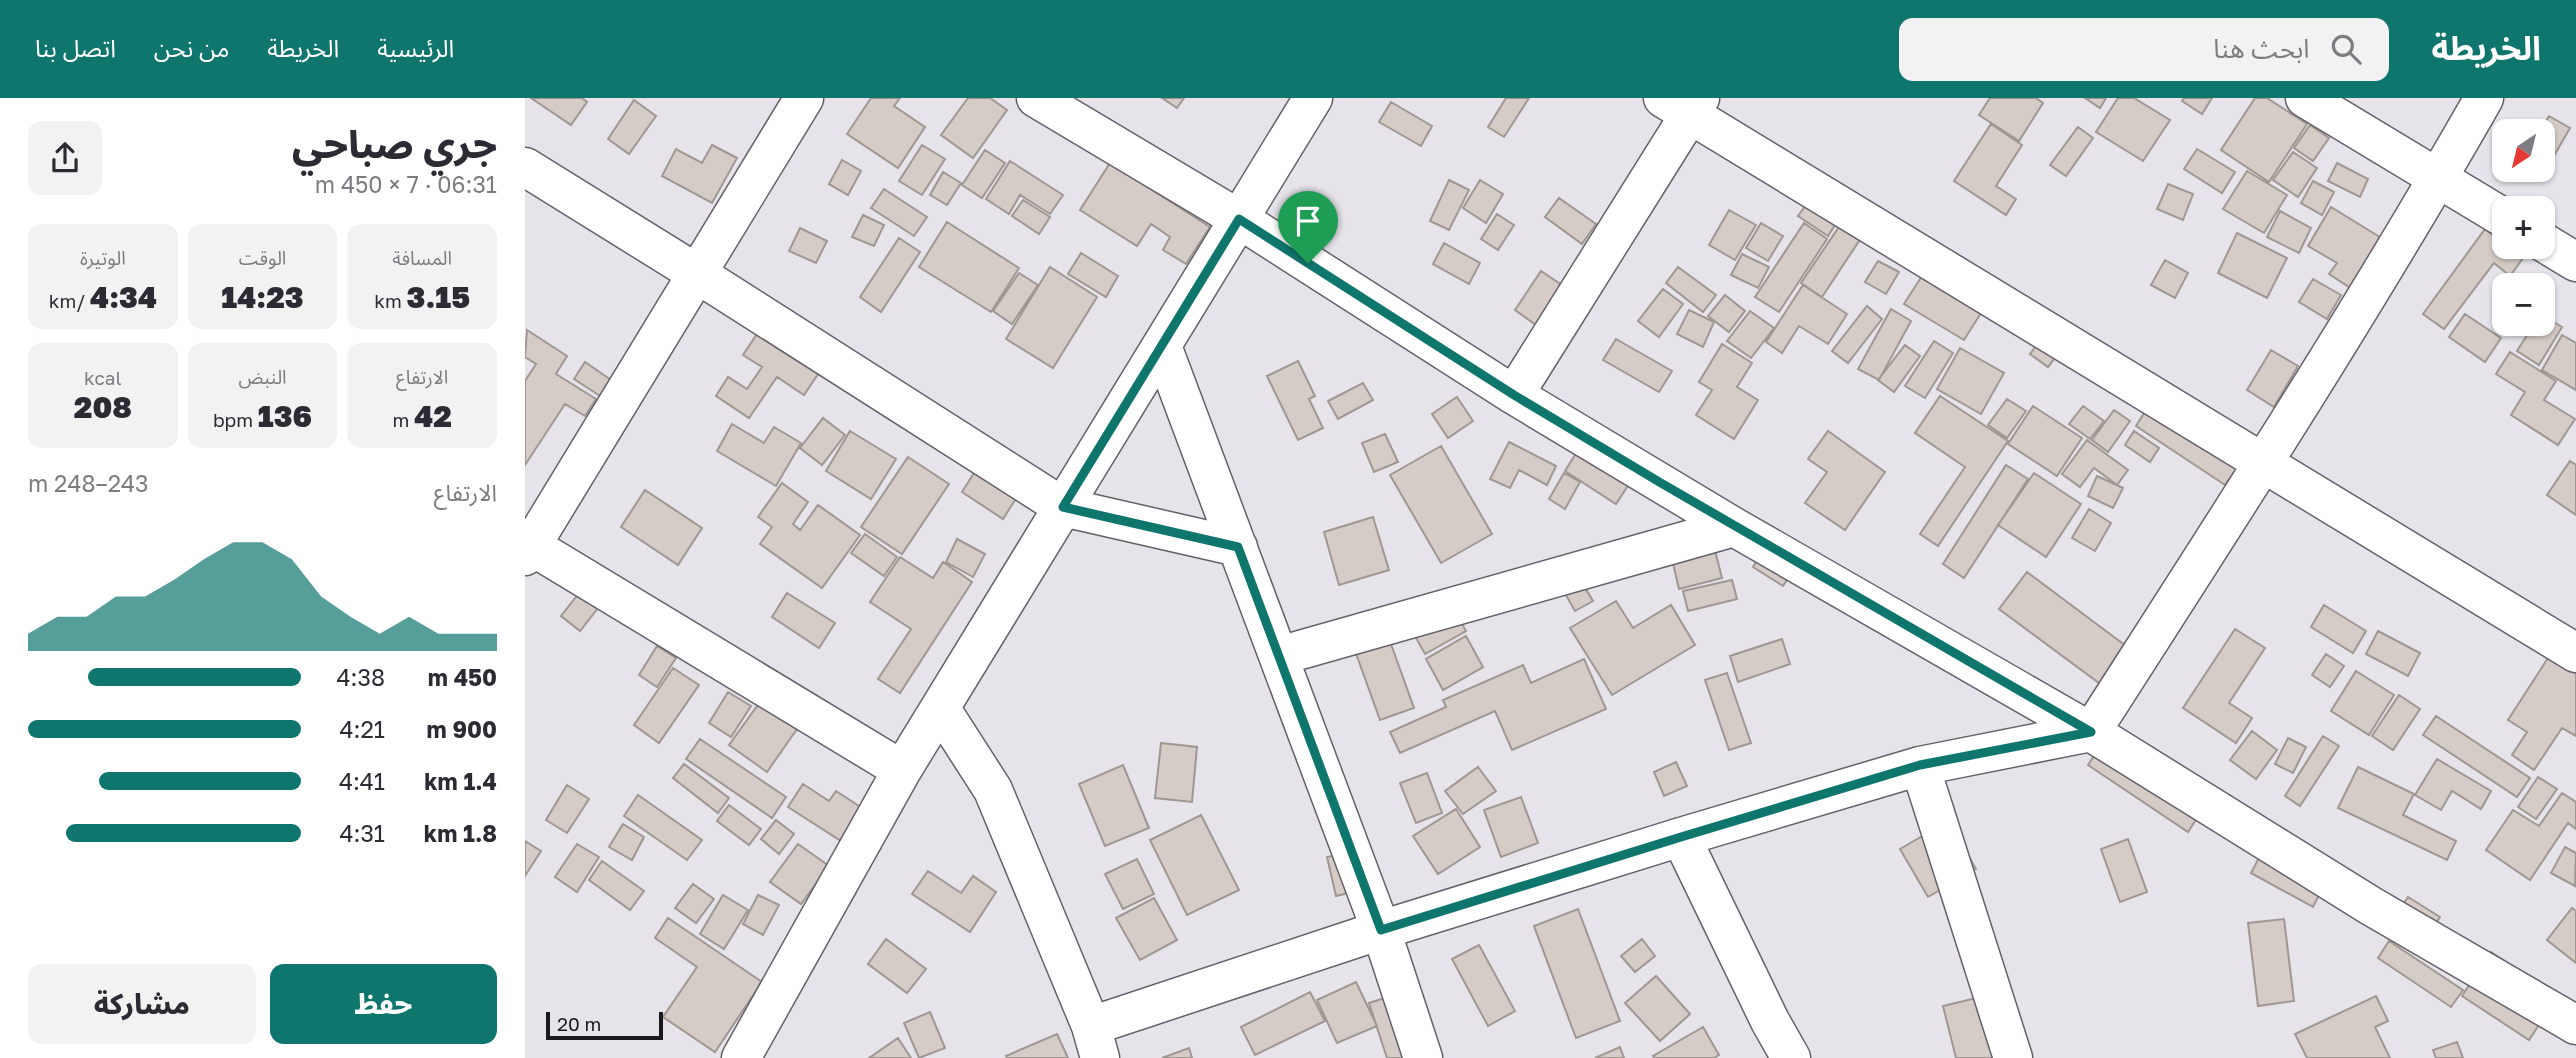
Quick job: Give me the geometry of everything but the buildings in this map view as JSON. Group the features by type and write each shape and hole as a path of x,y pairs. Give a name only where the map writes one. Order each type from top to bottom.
{"street":[{"path":"804,98 527,548 902,770"},
{"path":"1036,98 1239,219 1514,395 1734,527 2091,732 2371,906 2576,1025"},
{"path":"741,1058 902,770 1313,98"},
{"path":"2305,98 2492,210"},
{"path":"941,709 993,790 1095,1042 1381,930 1920,765 2091,732 2263,462 2439,177 2484,98"},
{"path":"1514,395 1685,104 2576,653"},
{"path":"525,167 697,273 1063,507 1238,547"},
{"path":"2555,249 2576,262"},
{"path":"1162,346 1381,930 1423,1058"},
{"path":"1279,656 1734,527"},
{"path":"1920,765 2013,1058"},
{"path":"1681,837 1770,1021 1791,1058"}],"route":[{"path":"1239,219 1308,263 1514,395 1734,527 2091,732 1920,765 1381,930 1238,547 1063,507 1239,219"}]}
